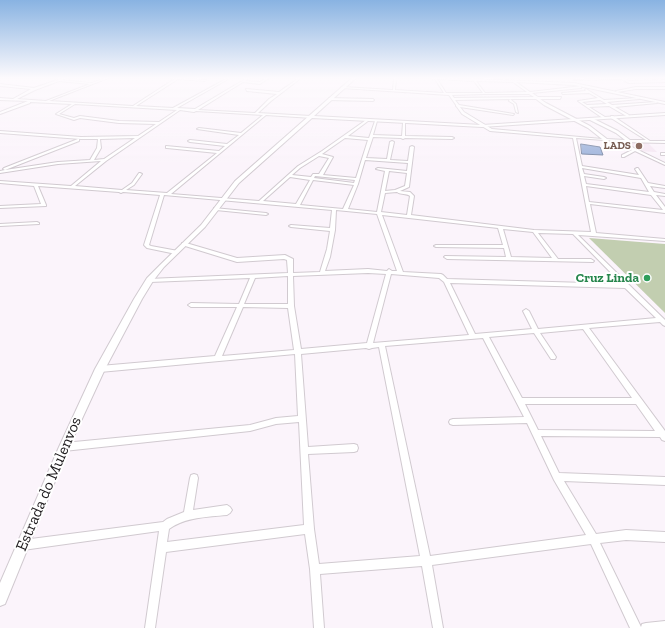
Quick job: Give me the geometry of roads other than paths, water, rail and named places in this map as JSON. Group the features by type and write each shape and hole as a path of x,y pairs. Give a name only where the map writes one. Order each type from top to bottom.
{"street":[{"path":"0,111 14,107"},
{"path":"68,107 57,114 74,119 80,117 119,122 158,123"},
{"path":"137,107 367,121 482,126 665,114"},
{"path":"174,110 179,107"},
{"path":"194,111 200,107"},
{"path":"256,114 263,107"},
{"name":"Estrada do Mulenvos","path":"0,599 64,447 100,369 150,280 203,226 242,176 321,107"},
{"path":"458,107 463,113 482,126 492,130 606,140 665,142"},
{"path":"466,107 513,114"},
{"path":"516,107 517,112"},
{"path":"550,107 596,131 606,140"},
{"path":"588,107 604,118"},
{"path":"611,107 628,116"},
{"path":"71,188 105,160 179,110"},
{"path":"176,252 148,247 146,245 164,194 265,115"},
{"path":"612,118 650,141"},
{"path":"591,119 629,140"},
{"path":"259,203 299,167 320,155 367,121"},
{"path":"345,210 356,184 376,121"},
{"path":"403,138 404,123"},
{"path":"199,129 241,134"},
{"path":"0,132 99,139 138,137"},
{"path":"346,137 452,138"},
{"path":"574,137 589,203 594,234"},
{"path":"0,172 81,138"},
{"path":"92,160 99,148 99,139"},
{"path":"618,140 665,164"},
{"path":"190,141 226,145"},
{"path":"388,161 392,142"},
{"path":"658,142 665,148"},
{"path":"167,147 219,152"},
{"path":"396,191 407,187 412,147"},
{"path":"623,156 635,150"},
{"path":"320,155 331,157 321,175"},
{"path":"364,159 409,162"},
{"path":"0,172 58,163 105,160"},
{"path":"581,167 626,174 665,187"},
{"path":"624,167 626,174"},
{"path":"378,169 408,172"},
{"path":"637,169 665,211"},
{"path":"387,170 379,213 400,272"},
{"path":"121,192 133,184 140,174"},
{"path":"597,174 644,180"},
{"path":"297,206 314,175 357,178"},
{"path":"289,176 356,184"},
{"path":"583,176 604,178"},
{"path":"0,182 223,199 409,216 534,231 665,240"},
{"path":"0,207 44,205 36,185"},
{"path":"584,185 665,195"},
{"path":"383,192 396,191 409,193 412,196 409,216"},
{"path":"589,203 665,211"},
{"path":"216,209 266,214"},
{"path":"322,273 327,260 333,230 334,209"},
{"path":"0,225 37,223"},
{"path":"291,226 333,230"},
{"path":"500,227 509,259"},
{"path":"534,231 556,260"},
{"path":"574,233 663,322"},
{"path":"184,244 237,260 288,257 290,259 291,306 298,352 309,529 315,569 319,628"},
{"path":"436,246 506,247"},
{"path":"447,258 591,261"},
{"path":"369,347 389,271"},
{"path":"150,280 389,271 440,276 446,281 473,336"},
{"path":"218,358 253,277"},
{"path":"446,281 626,286"},
{"path":"191,306 291,306"},
{"path":"526,311 552,357"},
{"path":"100,369 218,358 382,346 584,326 663,322"},
{"path":"584,326 664,436"},
{"path":"486,335 557,477 593,538 636,628"},
{"path":"382,346 426,561 438,628"},
{"path":"520,402 638,401"},
{"path":"64,447 250,428 276,421 301,419"},
{"path":"453,422 528,420"},
{"path":"536,433 664,436"},
{"path":"304,451 354,448"},
{"path":"557,477 665,481"},
{"path":"188,516 194,478"},
{"path":"23,545 165,526 170,522 188,516 227,510"},
{"path":"150,628 165,526"},
{"path":"162,548 309,529"},
{"path":"315,569 426,561 593,538 626,535 665,537"},
{"path":"646,628 665,626"}],"water":[{"path":"581,144 600,147 603,155 582,154"}],"place":[{"name":"LADS","path":"639,146"},
{"name":"Cruz Linda","path":"647,278"}]}
